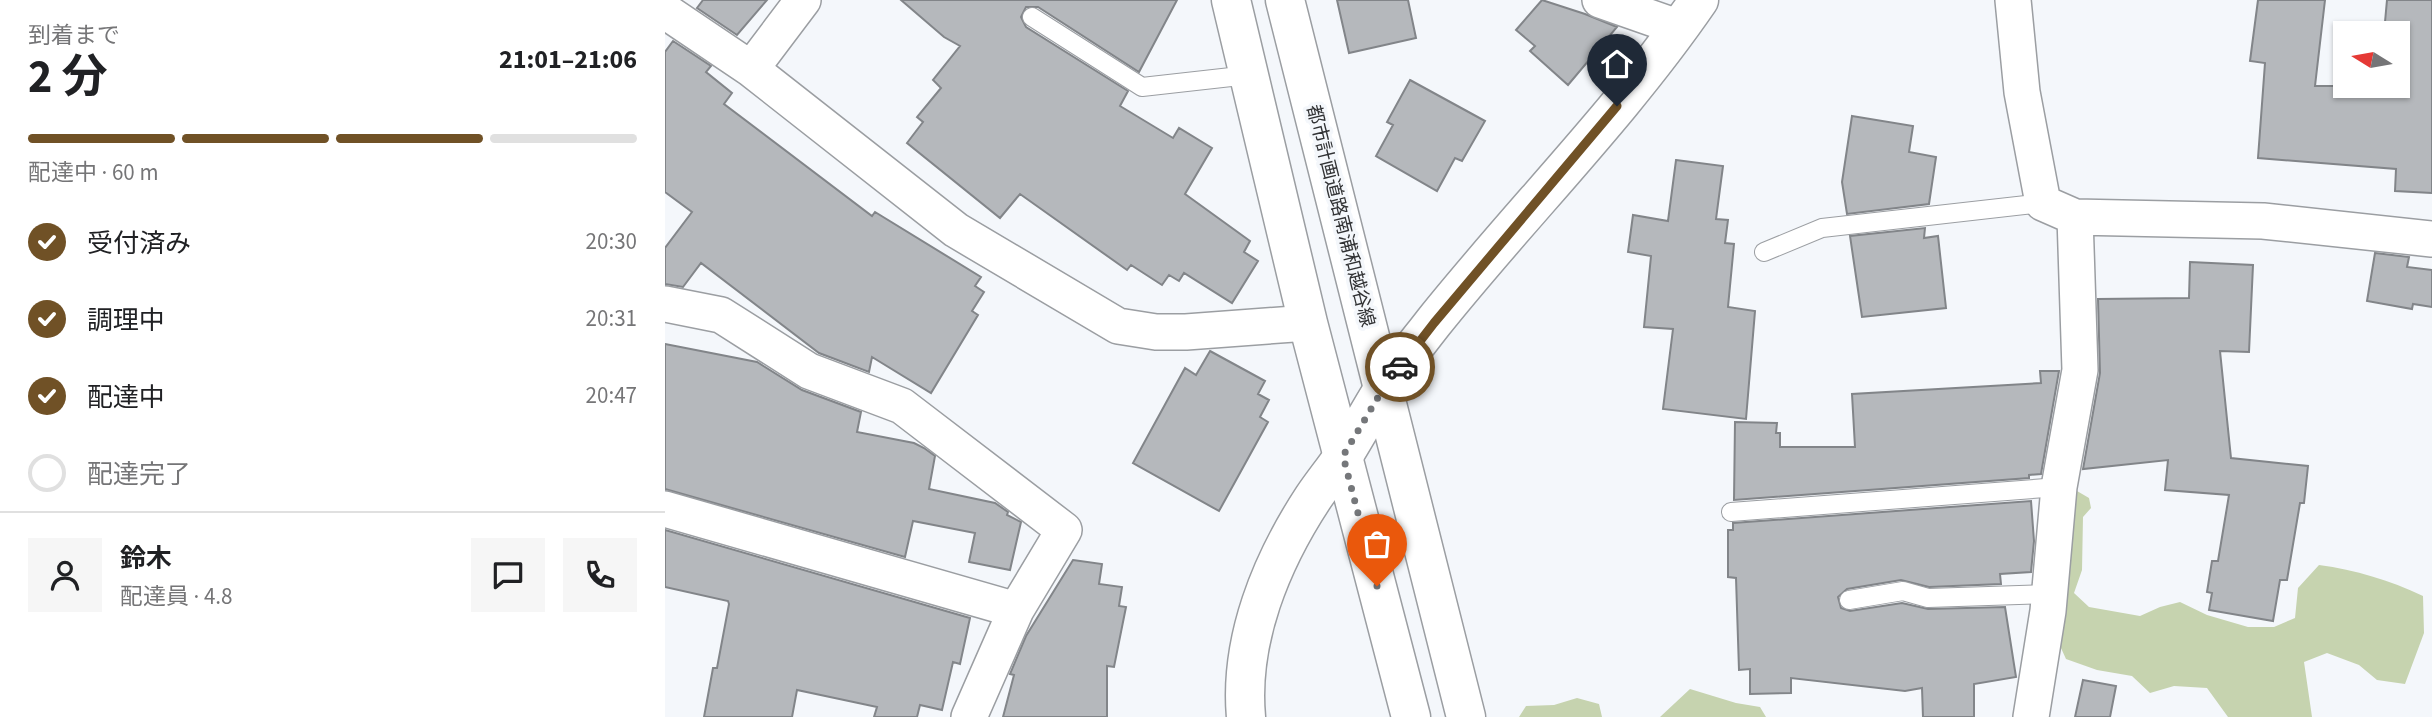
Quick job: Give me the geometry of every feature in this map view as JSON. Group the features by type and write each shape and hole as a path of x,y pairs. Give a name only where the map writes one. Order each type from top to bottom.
{"street":[{"path":"751,69 803,0"},
{"path":"1231,0 1308,323 1411,717"},
{"name":"都市計画道路南浦和越谷線","path":"1285,0 1466,717"},
{"path":"1246,717 1244,694 1258,613 1275,564 1312,500 1343,456 1383,389 1434,323 1585,145 1690,14 1600,0"},
{"path":"2013,0 2022,92 2043,203 2075,217 2263,221 2432,239"},
{"path":"665,11 751,69 956,230 1118,326 1156,332 1186,332 1308,323"},
{"path":"2031,717 2049,594 2060,487 2080,370 2075,217"},
{"path":"665,304 720,315 809,371 902,406 1064,530 1016,610 969,717"},
{"path":"665,509 1016,610"}],"lane":[{"path":"1032,17 1142,87 1249,75"},
{"path":"1764,252 1822,228 2043,203"},
{"path":"1731,512 2060,487"},
{"path":"1849,600 1903,591 1928,598 2049,594"}],"green space":[{"path":"2077,491 2089,498 2091,508 2083,517 2082,570 2074,593 2089,607 2140,616 2180,602 2207,615 2248,627 2274,627 2295,618 2298,588 2319,565 2359,573 2385,580 2423,596 2424,633 2405,684 2377,680 2359,665 2327,653 2304,662 2312,717 2228,717 2207,688 2174,686 2150,693 2132,676 2097,670 2066,659 2056,637 2065,505"},
{"path":"1690,689 1736,703 1760,707 1766,717 1660,717"},
{"path":"1577,698 1599,704 1602,717 1519,717 1526,706 1554,705"}],"building":[{"path":"703,0 767,0 737,35 697,8"},
{"path":"901,0 1177,0 1139,72 1038,7 1026,7 1021,17 1026,27 1128,91 1120,106 1173,138 1179,128 1212,148 1185,194 1250,241 1244,252 1258,261 1232,303 1184,273 1179,281 1169,275 1162,285 1131,265 1127,270 1020,194 1000,218 907,143 923,122 917,117 941,88 933,80 960,46 944,37"},
{"path":"1337,0 1408,0 1416,38 1349,53"},
{"path":"1542,0 1617,27 1568,85 1530,51 1535,46 1516,30"},
{"path":"2258,0 2325,0 2315,86 2333,86 2333,98 2410,98 2410,21 2385,21 2387,0 2432,0 2432,193 2395,191 2396,169 2258,158 2265,63 2250,61"},
{"path":"673,41 711,66 706,72 732,93 724,104 872,216 875,212 981,277 975,286 984,292 972,311 978,315 931,393 872,357 869,372 819,353 701,263 683,287 665,284 665,248 692,212 665,192 665,52"},
{"path":"1410,80 1485,121 1462,161 1455,158 1437,191 1376,156 1393,125 1387,122"},
{"path":"1852,116 1913,126 1909,152 1936,157 1929,204 1847,214 1842,182"},
{"path":"1676,160 1723,166 1716,219 1728,220 1725,243 1734,244 1728,307 1755,311 1746,419 1663,409 1673,329 1644,327 1651,256 1628,252 1633,215 1668,221"},
{"path":"1925,228 1924,238 1938,236 1946,308 1862,317 1850,236"},
{"path":"2375,253 2409,257 2407,267 2432,270 2432,307 2413,304 2412,309 2367,301"},
{"path":"2190,262 2253,265 2249,352 2220,351 2231,458 2308,466 2304,503 2300,503 2287,580 2280,580 2273,621 2209,610 2212,593 2207,592 2212,561 2218,561 2229,495 2165,490 2168,460 2083,469 2100,373 2098,299 2189,298"},
{"path":"665,344 757,362 802,390 861,412 857,432 914,443 924,448 935,456 929,489 995,503 1008,512 1007,515 1021,522 1010,570 969,562 975,533 913,521 905,557 665,489"},
{"path":"1210,351 1265,381 1258,394 1269,400 1260,417 1268,422 1219,511 1133,463 1185,368 1196,375"},
{"path":"2040,371 2059,371 2041,474 2029,475 2029,478 1734,500 1735,422 1777,423 1776,433 1780,433 1780,447 1855,447 1852,394 2041,383"},
{"path":"2031,501 2034,541 2031,572 2000,574 2001,584 1929,587 1901,580 1847,589 1838,597 1841,608 1850,611 1902,603 1928,609 2005,607 2016,677 1974,684 1974,717 1923,717 1922,688 1905,691 1791,678 1791,693 1750,694 1750,669 1739,670 1736,578 1728,577 1728,530 1733,530 1733,523"},
{"path":"665,530 970,618 960,664 953,662 942,710 920,705 917,717 874,717 877,707 797,690 792,717 704,717 713,668 717,668 729,604 728,601 665,587"},
{"path":"1073,560 1102,564 1099,584 1122,587 1119,606 1126,607 1114,667 1107,666 1107,717 1003,717 1014,675 1010,674 1026,636"},
{"path":"2083,680 2116,686 2110,717 2075,717"}],"way so far":[{"path":"1377,586 1343,456 1383,389 1400,367"}],"route":[{"path":"1400,367 1617,106"}]}
